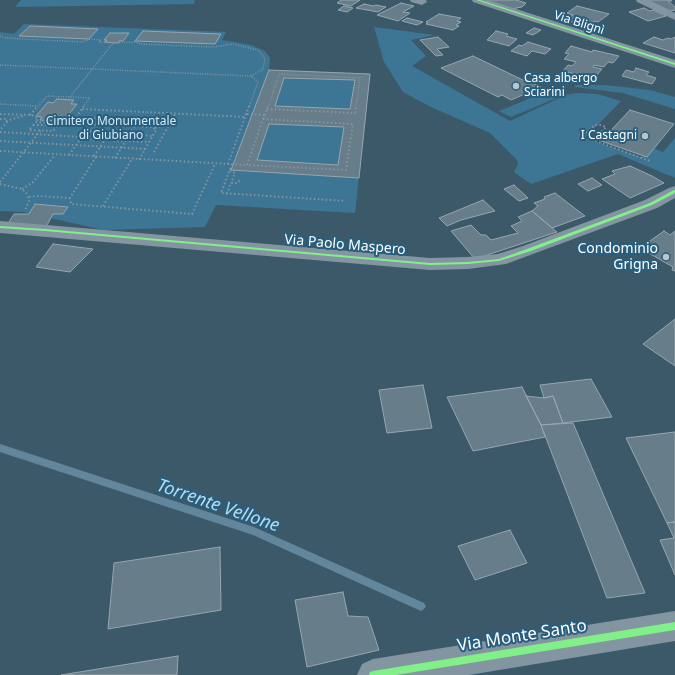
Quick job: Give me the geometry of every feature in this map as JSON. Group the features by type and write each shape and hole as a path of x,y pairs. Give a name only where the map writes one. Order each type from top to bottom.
{"street":[{"name":"Via Blignì","path":"477,0 675,64"},
{"path":"641,0 675,17"},
{"name":"Via Paolo Maspero","path":"0,227 402,262 430,264 468,263 499,260 529,250 651,204 675,191"},
{"name":"Via Monte Santo","path":"374,675 675,626"}],"path":[{"path":"0,36 6,38 82,42 90,39 101,40 99,42 113,43 123,43 125,41 140,44 213,47 233,44 258,50 265,59 263,70 251,76 0,65"},
{"path":"69,97 94,69 113,43"},
{"path":"247,165 266,109 279,74 360,78 355,113 266,109"},
{"path":"228,164 258,82 251,76"},
{"path":"30,115 47,96 90,98 75,117"},
{"path":"0,104 38,106"},
{"path":"82,109 246,117"},
{"path":"0,114 30,115 38,119 36,122 47,123 59,123 62,120 75,117 170,123"},
{"path":"153,154 176,114"},
{"path":"247,114 264,115"},
{"path":"0,119 5,119 6,121 27,115"},
{"path":"82,118 93,125 154,128 170,123"},
{"path":"0,151 139,160 346,170 353,124 263,120"},
{"path":"1,129 7,122 6,121"},
{"path":"44,126 47,123"},
{"path":"33,125 57,126 53,131 41,130 29,130 33,125"},
{"path":"69,155 89,127 93,125"},
{"path":"115,125 70,198 71,204 192,214 215,164"},
{"path":"583,135 595,125 606,127 593,140 650,161"},
{"path":"115,158 135,126"},
{"path":"139,160 156,130 154,128"},
{"path":"1,129 81,138 149,142"},
{"path":"29,197 22,189 0,183 41,130"},
{"path":"86,131 153,136"},
{"path":"0,141 145,149"},
{"path":"609,146 623,150"},
{"path":"22,189 33,182 55,154"},
{"path":"102,207 132,159"},
{"path":"232,164 221,193 346,201"},
{"path":"227,194 235,173 230,170"},
{"path":"231,183 238,183 240,179"},
{"path":"29,197 39,196 70,198"},
{"path":"23,212 27,207 29,197"}],"green space":[{"path":"21,0 195,0 194,4 15,7"},
{"name":"Cimitero Monumentale di Giubiano","path":"24,24 226,32 222,40 251,45 265,51 270,58 269,70 370,74 355,213 216,205 205,227 104,230 23,212 0,211 0,32 14,34"},
{"path":"374,27 435,35 411,40 426,56 412,66 510,121 566,95 576,93 597,94 621,101 585,138 641,157 650,147 663,152 675,138 675,178 618,154 531,184 514,172 518,164 517,160 490,133 431,107 403,92 384,62"},
{"path":"575,85 605,85 650,90 675,97 675,109 623,93 575,87"},
{"path":"548,91 559,97 511,117 499,111"}],"building":[{"path":"341,0 360,0 351,6 337,3"},
{"path":"485,0 516,0 526,3 522,7 511,9"},
{"path":"646,0 671,0 672,1 668,1 675,7 675,10 670,11"},
{"path":"401,3 414,6 403,12 410,13 398,21 377,15"},
{"path":"364,4 386,7 378,12 356,8"},
{"path":"344,6 353,8 347,12 338,10"},
{"path":"577,6 609,14 598,22 595,21 588,27 565,20 573,15 567,13"},
{"path":"644,8 666,16 648,21 629,12"},
{"path":"439,14 461,18 457,21 461,22 456,25 459,26 453,30 426,24 428,23 426,22"},
{"path":"407,18 423,22 417,25 402,21"},
{"path":"30,26 98,29 89,39 19,36"},
{"path":"534,28 541,30 533,35 526,33"},
{"path":"143,31 221,34 215,44 135,41"},
{"path":"496,31 508,34 506,36 517,39 509,46 487,40"},
{"path":"110,33 129,33 123,41 119,41 118,43 105,42 107,40 104,40"},
{"path":"438,37 449,47 437,49 443,55 436,56 420,40"},
{"path":"654,37 663,40 675,37 675,53 643,43"},
{"path":"528,42 551,49 545,54 532,51 527,56 511,51 519,45 522,46"},
{"path":"571,46 592,52 593,50 619,56 613,63 608,62 604,67 594,65 593,67 602,69 595,77 586,74 585,76 563,71 568,65 572,66 576,62 564,59 569,54 565,53"},
{"path":"473,56 527,82 529,81 541,87 511,100 502,95 498,97 441,68"},
{"path":"636,68 649,72 646,75 656,78 652,84 622,76 626,70 634,72"},
{"path":"269,70 370,74 359,178 231,170","holes":["284,78 355,80 350,109 275,106","269,124 344,127 338,165 257,160"]},
{"path":"57,99 74,100 71,104 77,104 66,118 60,118 56,121 40,120 42,117 36,116 48,102 53,103"},
{"path":"630,110 674,124 647,157 601,141"},
{"path":"630,166 664,183 630,198 602,179 615,174 612,171"},
{"path":"592,178 602,185 588,191 578,184"},
{"path":"514,185 528,198 519,201 504,189"},
{"path":"555,193 585,216 552,228 532,211 538,206 534,203"},
{"path":"483,200 495,211 461,220 447,226 439,218"},
{"path":"35,204 68,207 63,214 53,214 46,227 7,225 14,214 29,214"},
{"path":"532,211 557,232 475,259 451,231 471,225 481,235 486,235 491,240 518,233 511,226 522,221 518,217"},
{"name":"Condominio Grigna","path":"664,231 670,235 675,231 675,271 672,270 673,267 640,248"},
{"path":"53,244 93,249 70,272 36,267"},
{"path":"675,319 675,366 643,344"},
{"path":"591,379 612,417 563,423 553,396 544,398 540,385"},
{"path":"423,385 432,428 387,433 379,390"},
{"path":"522,387 541,425 545,437 473,451 447,397"},
{"path":"526,396 544,398 553,396 563,423 541,425"},
{"path":"573,423 645,593 607,598 541,425"},
{"path":"675,432 675,522 667,523 626,438"},
{"path":"675,522 675,575 660,540 674,538 667,523"},
{"path":"510,530 527,563 475,580 458,546"},
{"path":"220,547 221,610 108,629 114,563"},
{"path":"343,592 348,616 368,617 379,650 307,667 295,600"},
{"path":"178,656 177,675 61,675"}],"waterway":[{"name":"Torrente Vellone","path":"0,448 254,531 421,606"}],"cycle path":[{"path":"477,0 675,64"},
{"path":"0,227 430,264 468,263 499,260 529,250 651,204 675,191"},
{"path":"373,675 675,626"}],"place":[{"name":"Casa albergo Sciarini","path":"516,86"},
{"name":"I Castagni","path":"645,136"},
{"name":"Condominio Grigna","path":"666,257"}]}
